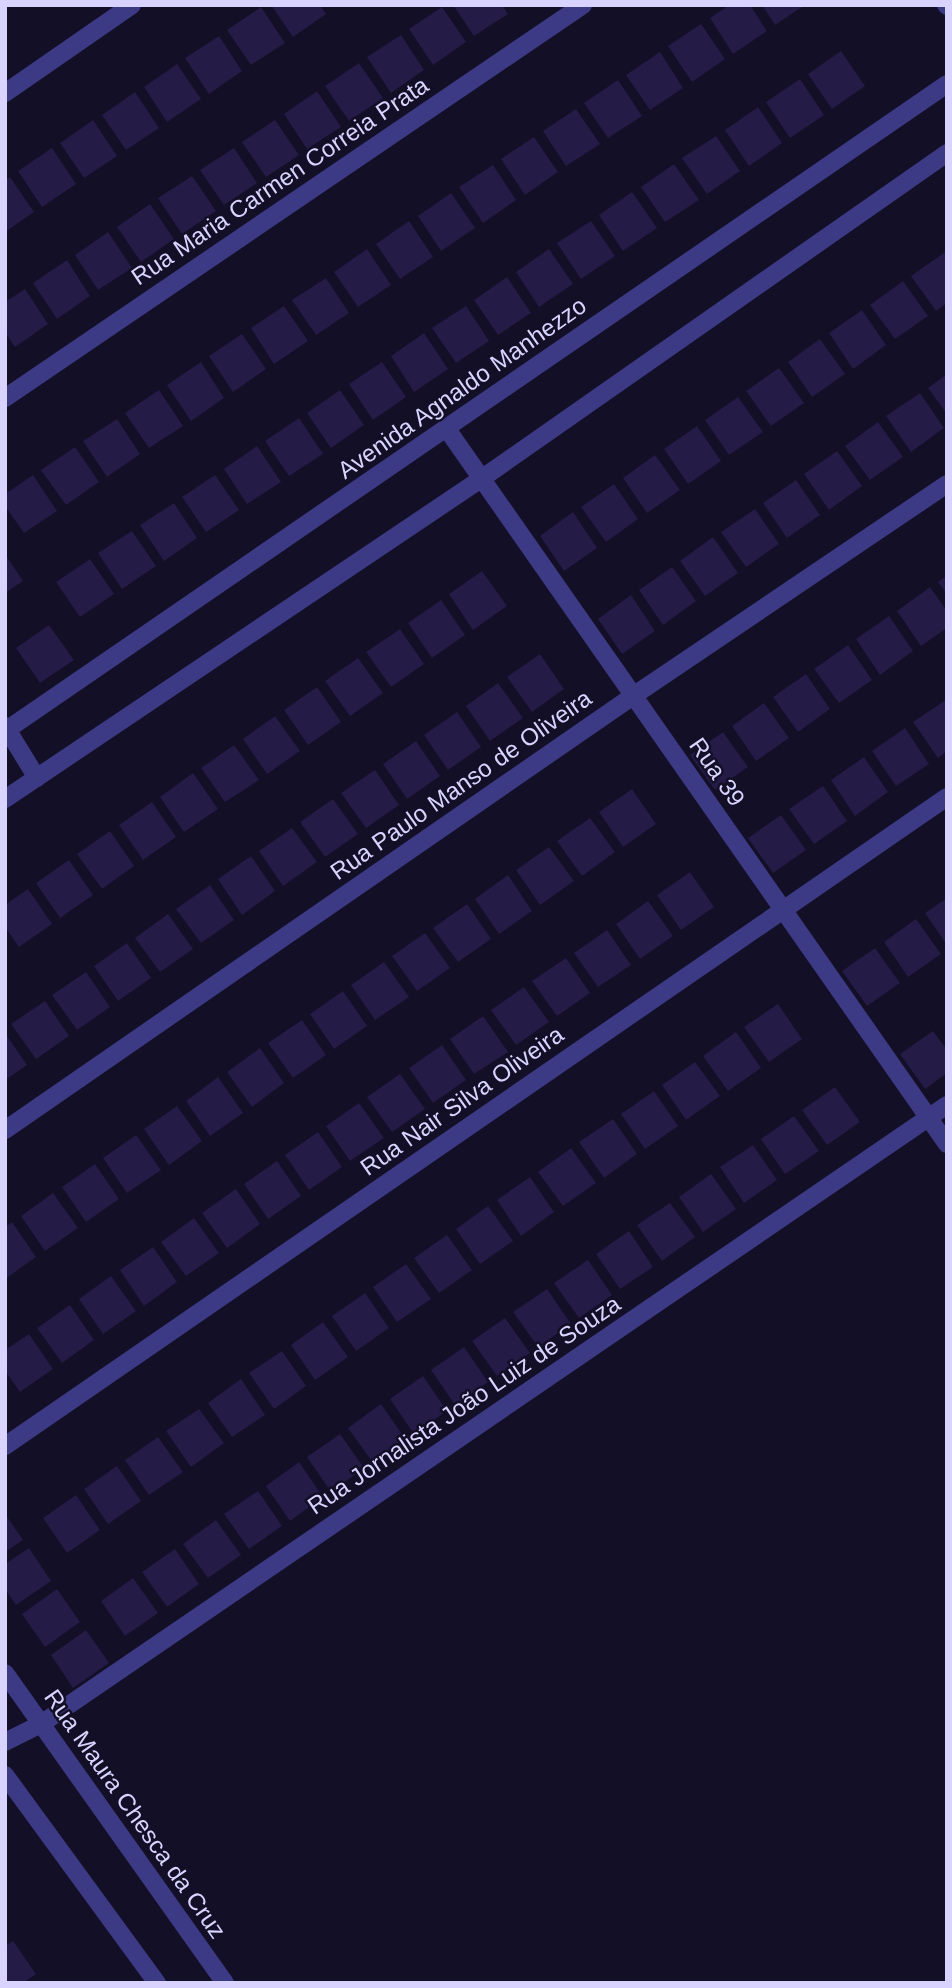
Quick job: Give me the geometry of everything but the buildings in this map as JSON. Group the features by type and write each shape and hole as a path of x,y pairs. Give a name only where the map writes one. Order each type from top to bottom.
{"street":[{"path":"5,93 132,5"},
{"name":"Rua Maria Carmen Correia Prata","path":"5,398 583,5"},
{"name":"Avenida Agnaldo Manhezzo","path":"6,729 947,84"},
{"path":"5,799 481,479 947,153"},
{"name":"Rua 39","path":"447,429 947,1144"},
{"name":"Rua Paulo Manso de Oliveira","path":"5,1130 633,695 947,484"},
{"path":"6,729 37,778"},
{"name":"Rua Nair Silva Oliveira","path":"5,1446 947,797"},
{"name":"Rua Jornalista João Luiz de Souza","path":"5,1742 41,1724 947,1105"},
{"name":"Rua Maura Chesca da Cruz","path":"5,1673 225,1983"},
{"path":"5,1774 149,1980"}]}
